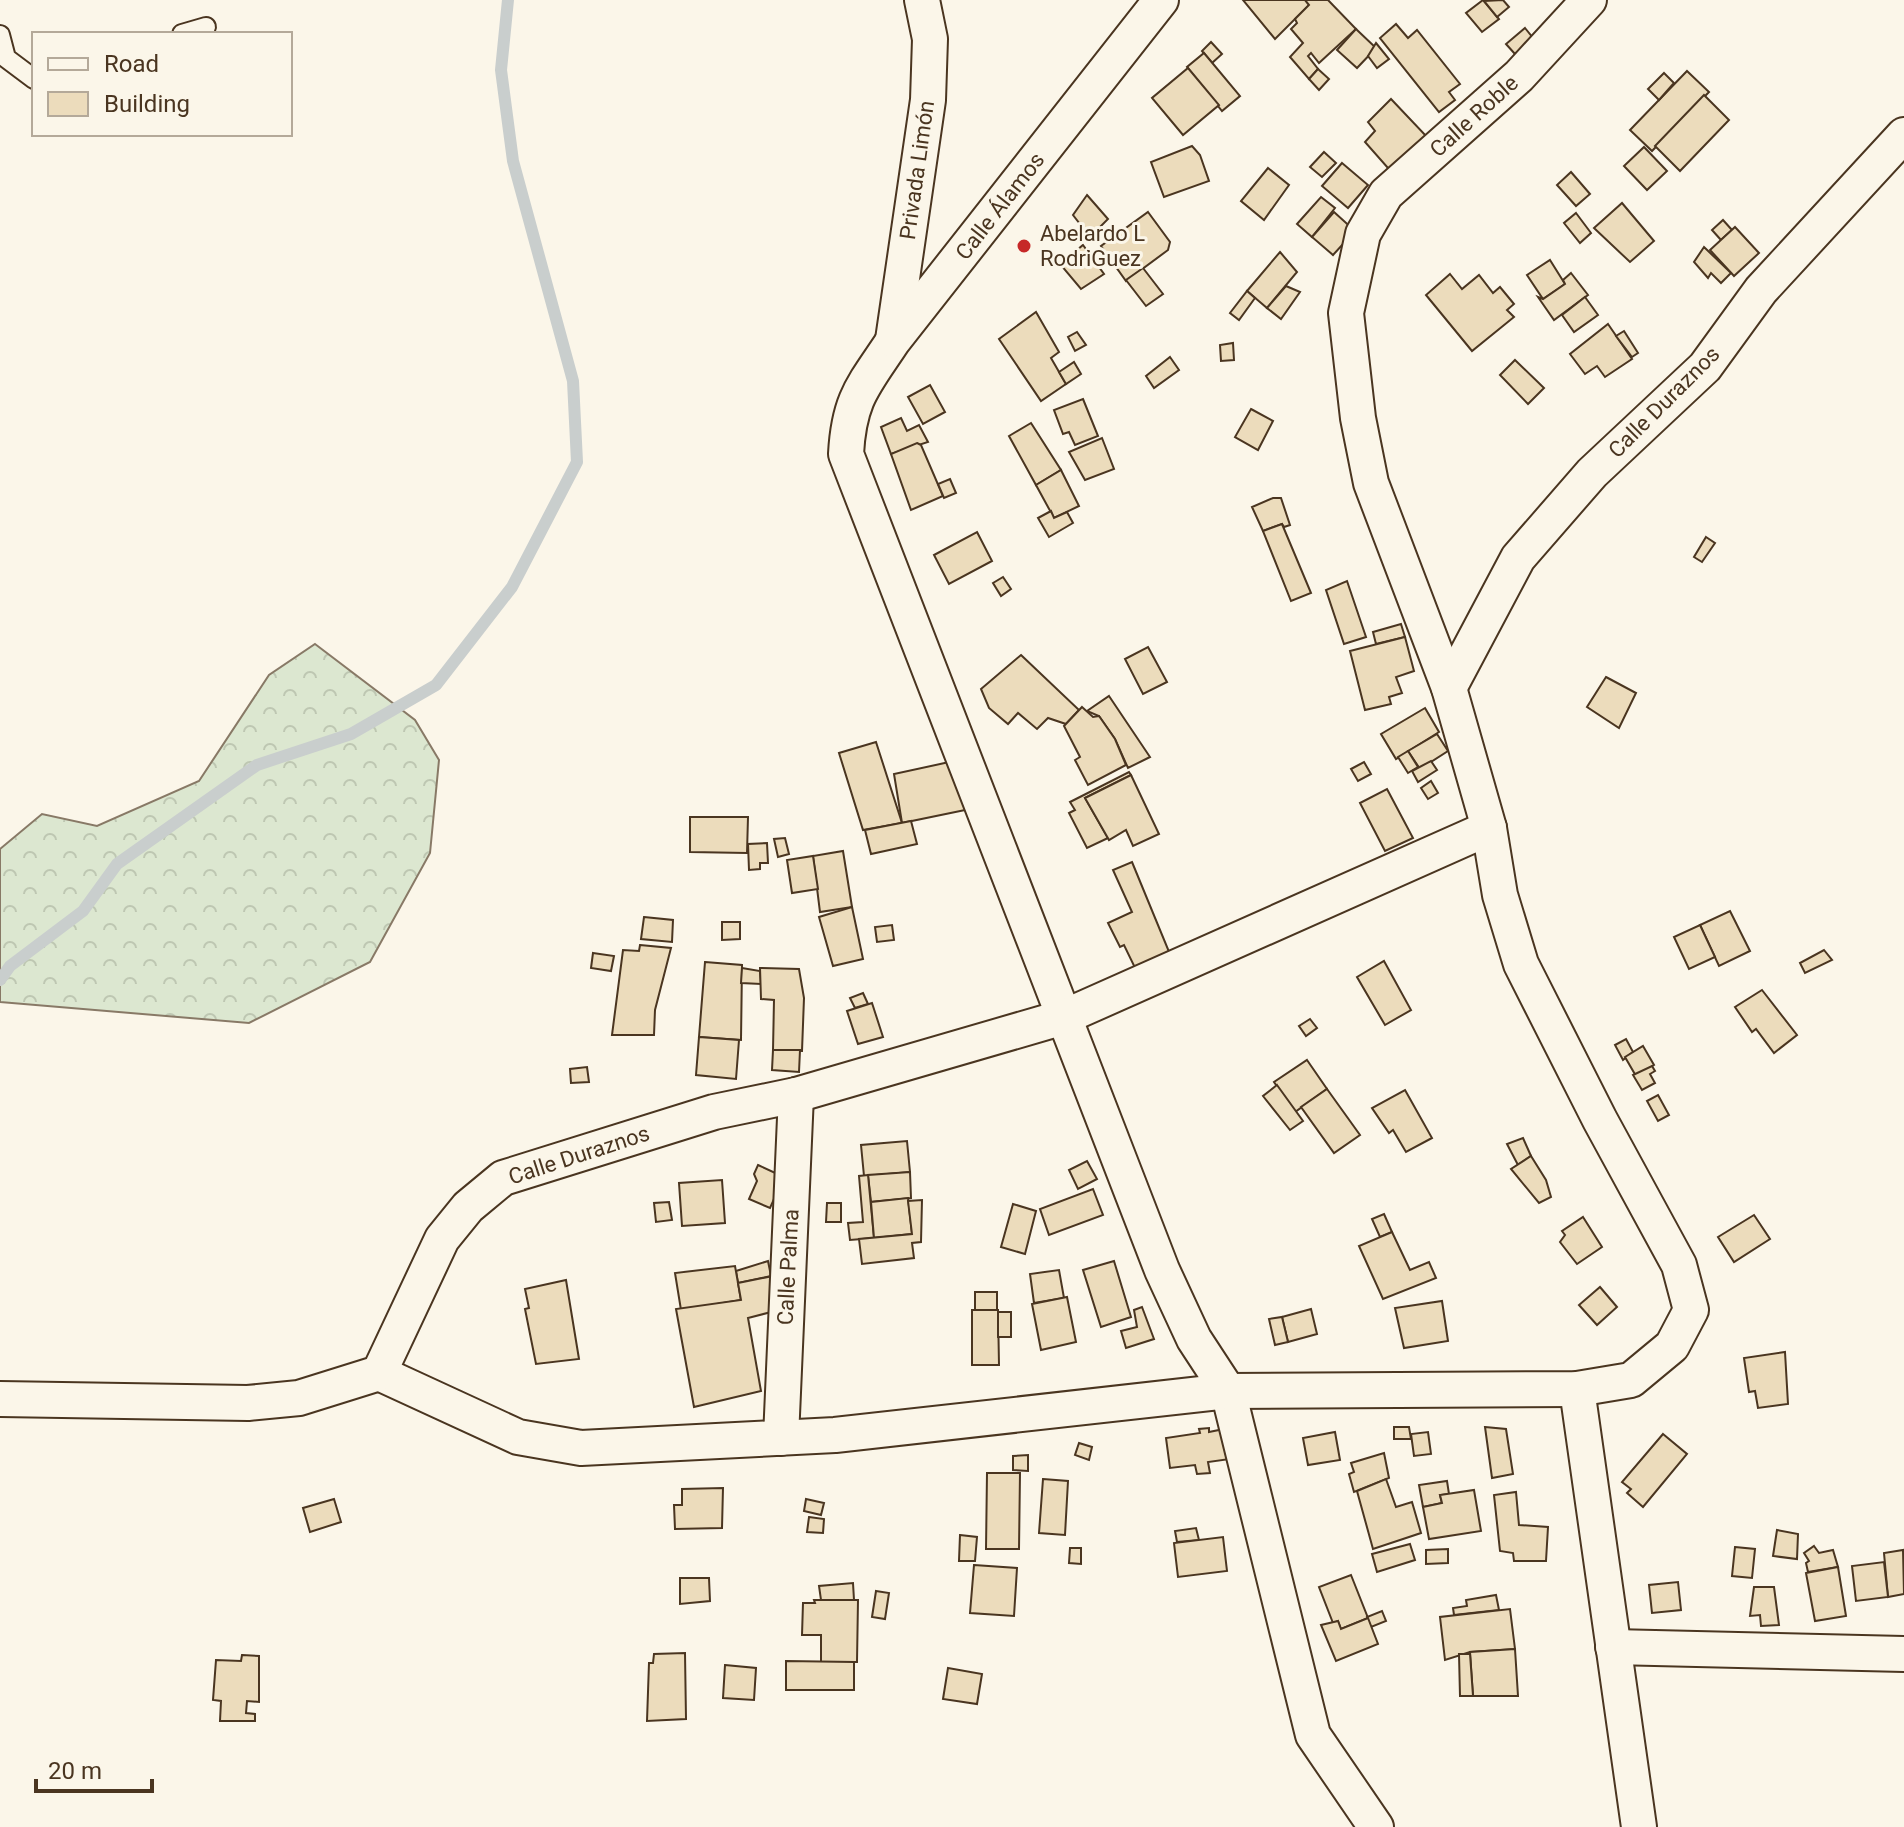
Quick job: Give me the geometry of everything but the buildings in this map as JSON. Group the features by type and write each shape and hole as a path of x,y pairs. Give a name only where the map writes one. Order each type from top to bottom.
{"street":[{"name":"Privada Limón","path":"893,341 928,100 930,39 922,0"},
{"name":"Calle Álamos","path":"1064,1017 846,454 848,417 859,392 893,341 1161,0"},
{"name":"Calle Roble","path":"379,1373 518,1437 581,1448 835,1435 1228,1391 1577,1389 1631,1380 1672,1346 1691,1310 1679,1265 1600,1120 1521,964 1500,895 1489,828 1449,688 1371,483 1346,313 1363,234 1386,194 1519,76 1589,0"},
{"name":"Calle Duraznos","path":"1449,688 1518,558 1592,473 1705,367 1761,290 1904,135"},
{"name":"Calle Duraznos","path":"379,1373 442,1239 468,1207 503,1178 714,1112 796,1095 1064,1017 1489,828"},
{"path":"1064,1017 1162,1270 1194,1339 1228,1391 1313,1735 1376,1827"},
{"name":"Calle Palma","path":"781,1438 796,1095"},
{"path":"0,1399 248,1403 299,1398 379,1373"},
{"path":"1577,1389 1639,1827"},
{"path":"1613,1647 1904,1654"}],"lane":[{"path":"189,32 206,27"},
{"path":"0,35 6,58 32,78"}],"green space":[{"path":"315,644 415,720 439,760 430,853 370,962 249,1023 0,1002 0,849 42,814 97,826 199,781 269,675"}],"waterway":[{"path":"0,980 10,966 83,911 117,864 257,765 351,734 436,685 512,587 577,462 573,381 513,161 501,70 508,0"}],"place":[{"name":"Abelardo L RodriGuez","path":"1024,246"}]}
